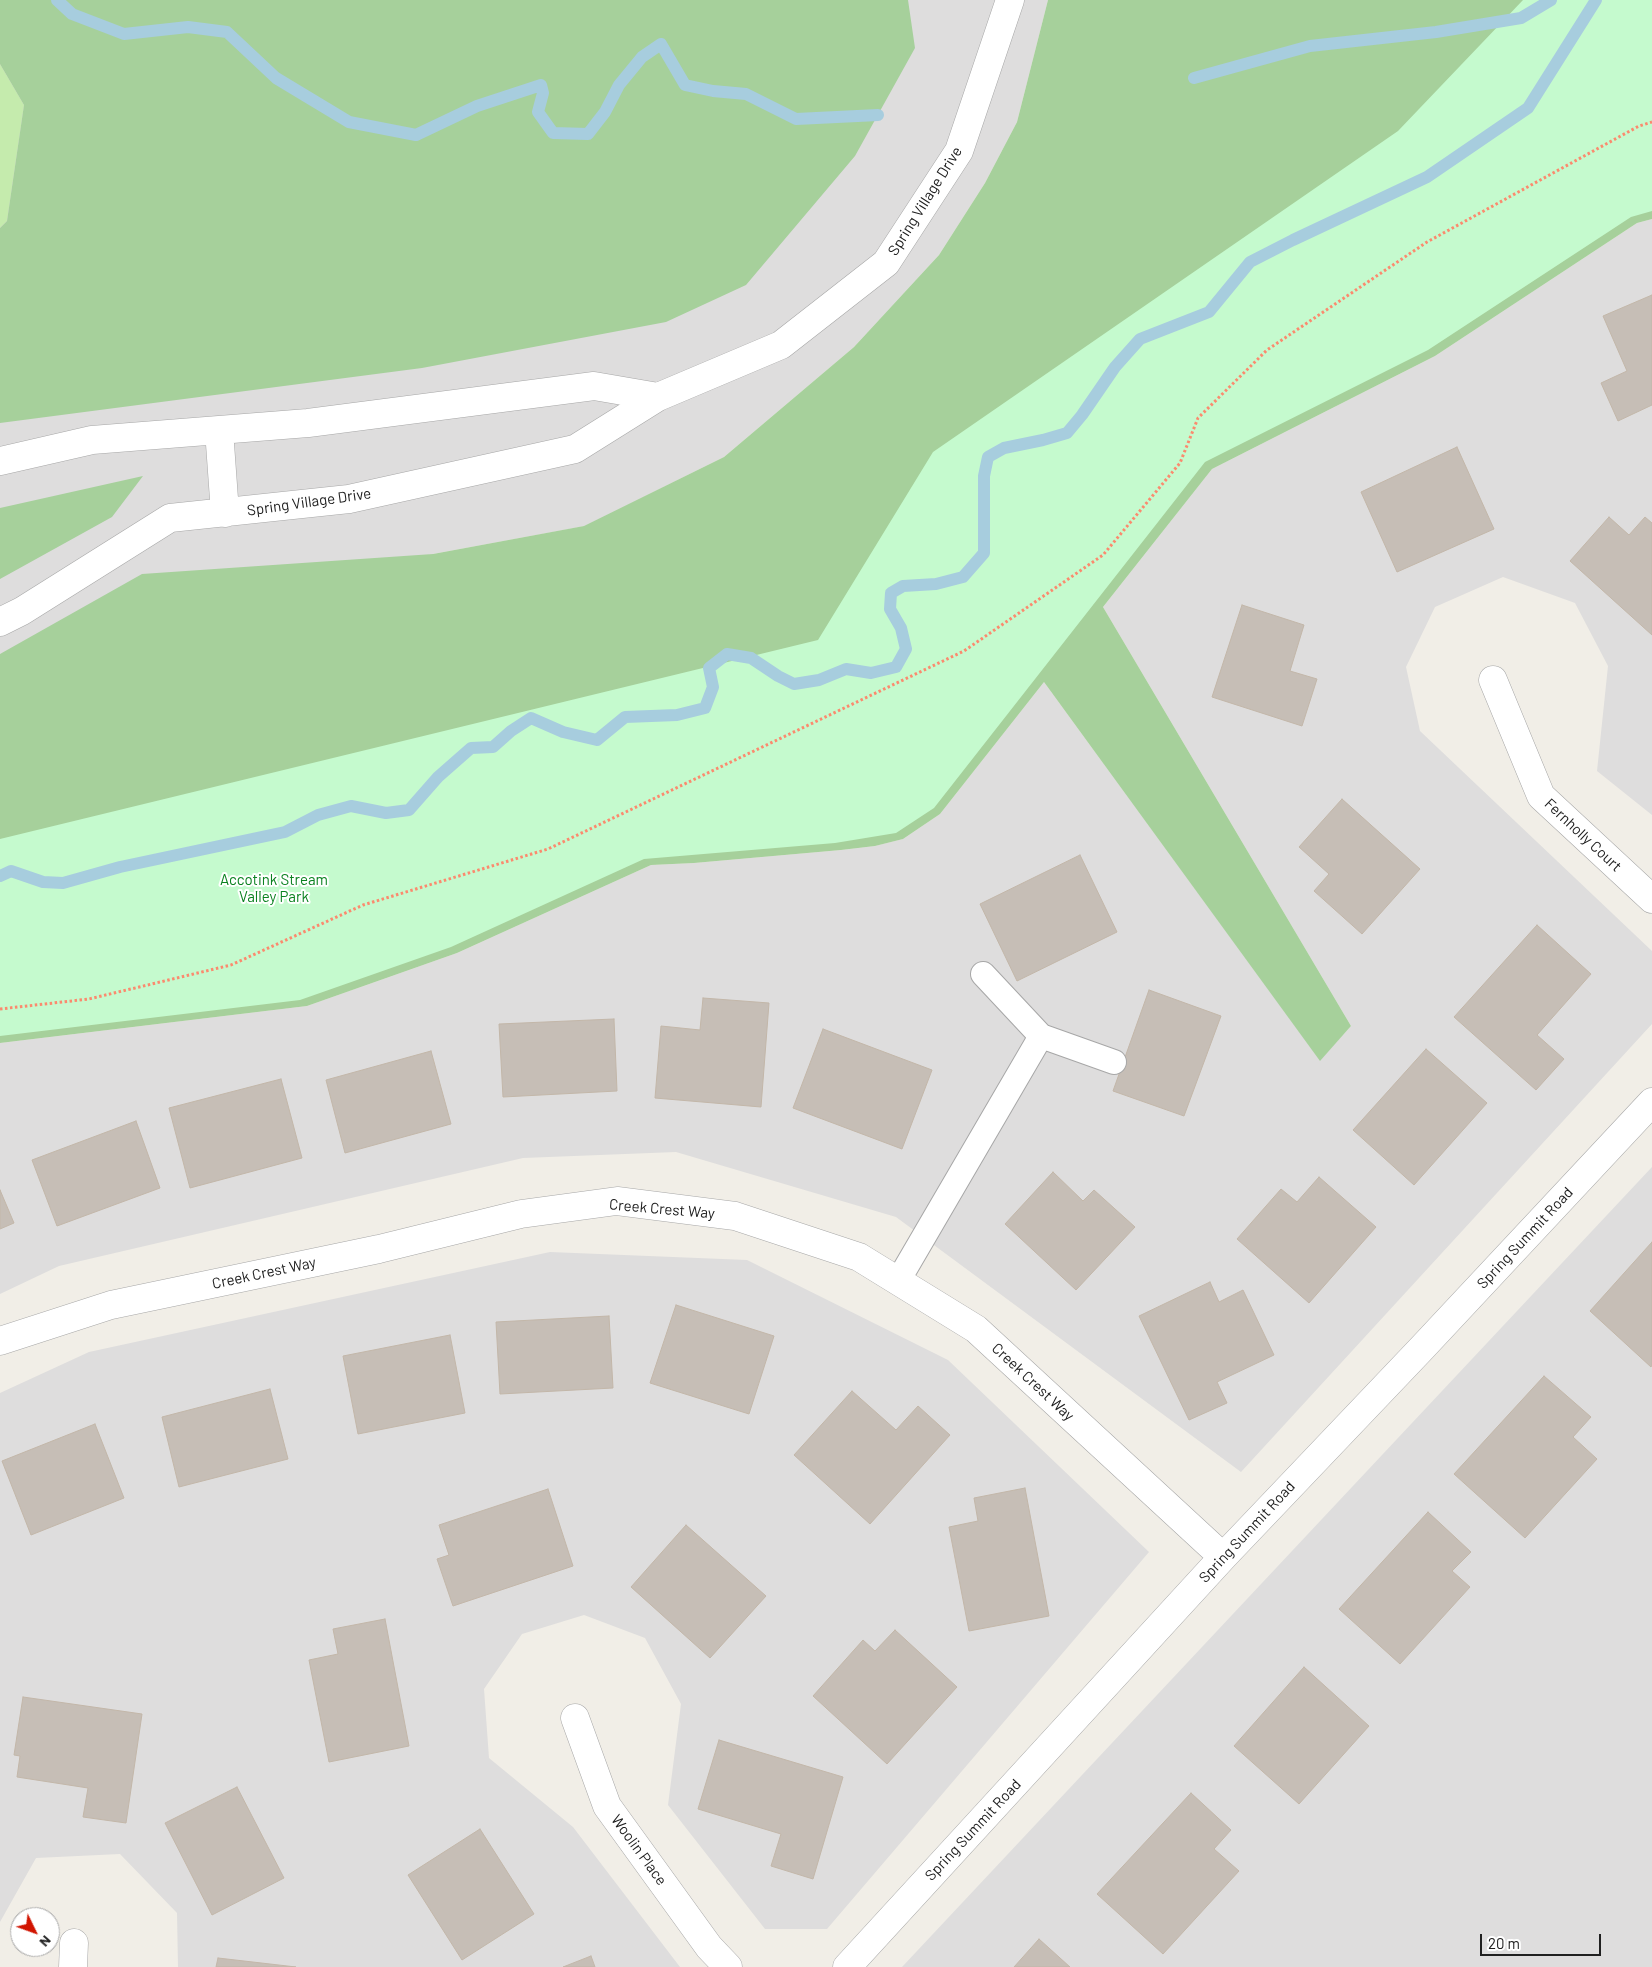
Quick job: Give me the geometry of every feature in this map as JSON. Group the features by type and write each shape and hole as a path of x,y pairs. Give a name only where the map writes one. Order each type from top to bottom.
{"street":[{"name":"Spring Village Drive","path":"0,622 22,611 170,518 349,499 575,449 658,396 781,345 886,263 959,151 1010,0"},
{"path":"0,461 92,440 308,423 594,386 658,396"},
{"path":"219,430 225,513"},
{"name":"Fernholly Court","path":"1493,680 1541,796 1652,899"},
{"name":"Spring Summit Road","path":"847,1967 1223,1557 1652,1102"},
{"name":"Creek Crest Way","path":"0,1341 111,1305 379,1249 521,1214 617,1201 735,1216 859,1257 976,1329 1223,1557"},
{"name":"Woolin Place","path":"575,1718 607,1806 709,1947 728,1967"}],"lane":[{"path":"983,974 1042,1036 1114,1062"},
{"path":"898,1281 1042,1036"}],"path":[{"path":"0,1009 89,1000 231,964 363,904 548,849 964,651 1103,555 1180,463 1198,418 1266,350 1427,242 1639,126 1652,122"}],"shaded area":[{"path":"0,0 1048,0 1017,122 985,183 939,255 854,347 724,457 585,526 433,554 0,654"},
{"path":"1652,219 1652,815 1597,771 1608,666 1575,603 1503,577 1435,607 1406,667 1420,731 1652,951 1652,1024 1241,1472 896,1217 676,1152 523,1158 59,1266 0,1294 0,1043 307,1006 457,953 651,865 841,850 875,846 903,839 940,814 1044,682 1320,1060 1351,1026 1103,607 1212,469 1435,356 1637,223"},
{"path":"1652,1167 1652,1967 902,1967"},
{"path":"550,1252 747,1260 948,1360 1149,1552 827,1929 765,1929 668,1805 681,1704 645,1638 584,1615 522,1634 484,1689 489,1758 573,1827 680,1967 178,1967 177,1913 120,1854 36,1858 0,1922 0,1393 89,1352"}],"green space":[{"path":"0,0 908,0 915,48 855,156 746,285 666,322 422,368 0,423 0,228 7,221 24,105 0,64"},
{"path":"1048,0 1652,0 1652,219 1637,223 1435,356 1212,469 1103,607 1351,1026 1320,1061 1044,682 940,814 903,839 875,846 841,850 651,865 457,953 307,1006 0,1043 0,654 142,574 433,554 584,526 724,457 854,347 939,255 985,183 1017,122"},
{"name":"Accotink Stream Valley Park","path":"1523,0 1652,0 1652,211 1631,217 1428,350 1205,462 934,808 896,833 835,843 644,859 451,947 300,1000 0,1036 0,839 818,640 933,452 1398,131"},
{"path":"0,64 24,105 7,221 0,228"},
{"path":"143,476 112,517 0,579 0,508"}],"building":[{"path":"1652,295 1652,405 1618,421 1601,383 1627,371 1603,316"},
{"path":"1457,447 1494,529 1397,572 1361,492"},
{"path":"1609,517 1629,535 1645,517 1652,523 1652,635 1570,561"},
{"path":"1242,605 1304,625 1290,671 1317,679 1302,726 1212,697"},
{"path":"1342,799 1420,869 1362,934 1314,891 1329,874 1299,847"},
{"path":"1080,855 1117,932 1017,981 980,904"},
{"path":"1537,925 1591,974 1537,1035 1564,1059 1536,1090 1454,1017"},
{"path":"1149,990 1221,1016 1184,1116 1113,1091"},
{"path":"703,998 769,1003 761,1107 655,1098 661,1026 700,1030"},
{"path":"614,1019 617,1091 503,1097 499,1024"},
{"path":"823,1029 932,1070 902,1149 793,1108"},
{"path":"1426,1049 1487,1103 1414,1185 1353,1130"},
{"path":"431,1051 451,1124 345,1153 326,1080"},
{"path":"281,1079 302,1158 190,1188 169,1108"},
{"path":"136,1121 160,1188 57,1226 32,1160"},
{"path":"1053,1172 1083,1201 1094,1190 1135,1227 1076,1290 1005,1224"},
{"path":"1319,1177 1376,1227 1309,1303 1237,1239 1281,1189 1297,1202"},
{"path":"0,1190 14,1223 0,1229"},
{"path":"1652,1242 1652,1365 1651,1367 1590,1311"},
{"path":"1210,1282 1219,1302 1243,1290 1274,1355 1217,1382 1227,1403 1189,1420 1139,1316"},
{"path":"676,1305 774,1336 749,1414 650,1383"},
{"path":"609,1316 613,1388 500,1394 496,1322"},
{"path":"450,1335 465,1413 358,1434 343,1356"},
{"path":"1544,1376 1591,1417 1573,1437 1597,1459 1525,1538 1454,1474"},
{"path":"270,1389 288,1459 179,1487 162,1417"},
{"path":"852,1391 896,1430 918,1406 950,1435 870,1524 794,1455"},
{"path":"95,1424 124,1498 31,1535 2,1461"},
{"path":"1025,1488 1049,1616 969,1631 949,1527 978,1521 974,1498"},
{"path":"548,1489 573,1566 453,1606 437,1559 449,1555 439,1525"},
{"path":"1428,1512 1471,1552 1452,1571 1470,1587 1400,1664 1339,1609"},
{"path":"686,1525 766,1596 710,1658 631,1587"},
{"path":"385,1619 409,1746 329,1762 309,1660 338,1654 333,1629"},
{"path":"895,1630 957,1687 887,1764 813,1696 863,1640 875,1651"},
{"path":"1304,1667 1369,1726 1299,1804 1234,1746"},
{"path":"23,1697 142,1714 126,1823 83,1817 88,1788 17,1777 20,1756 14,1755"},
{"path":"719,1740 843,1777 813,1879 771,1866 781,1834 698,1809"},
{"path":"237,1787 284,1878 212,1915 165,1823"},
{"path":"1191,1793 1231,1830 1214,1849 1239,1871 1163,1954 1097,1894"},
{"path":"480,1829 534,1914 462,1960 408,1875"},
{"path":"1039,1939 1070,1967 1014,1967"},
{"path":"591,1956 595,1967 563,1967"},
{"path":"218,1958 296,1967 216,1967"}],"waterway":[{"path":"57,0 72,14 124,34 188,27 227,32 276,78 349,122 416,135 477,106 541,85 543,93 538,112 553,133 588,134 605,112 619,85 642,57 661,44 685,85 713,91 746,94 796,119 878,115"},
{"path":"1194,78 1310,46 1436,32 1521,18 1551,0"},
{"path":"0,876 11,871 43,882 63,883 120,867 285,832 318,815 351,806 386,813 409,810 438,777 471,748 493,747 511,731 531,718 563,732 597,740 625,717 677,715 705,708 713,687 709,668 727,654 751,658 794,684 819,680 846,669 871,673 896,667 906,649 901,628 890,609 891,593 903,586 936,584 963,577 984,553 984,476 988,457 1004,448 1067,433 1082,415 1115,367 1140,339 1209,312 1250,262 1427,177 1528,108 1596,0"}]}
